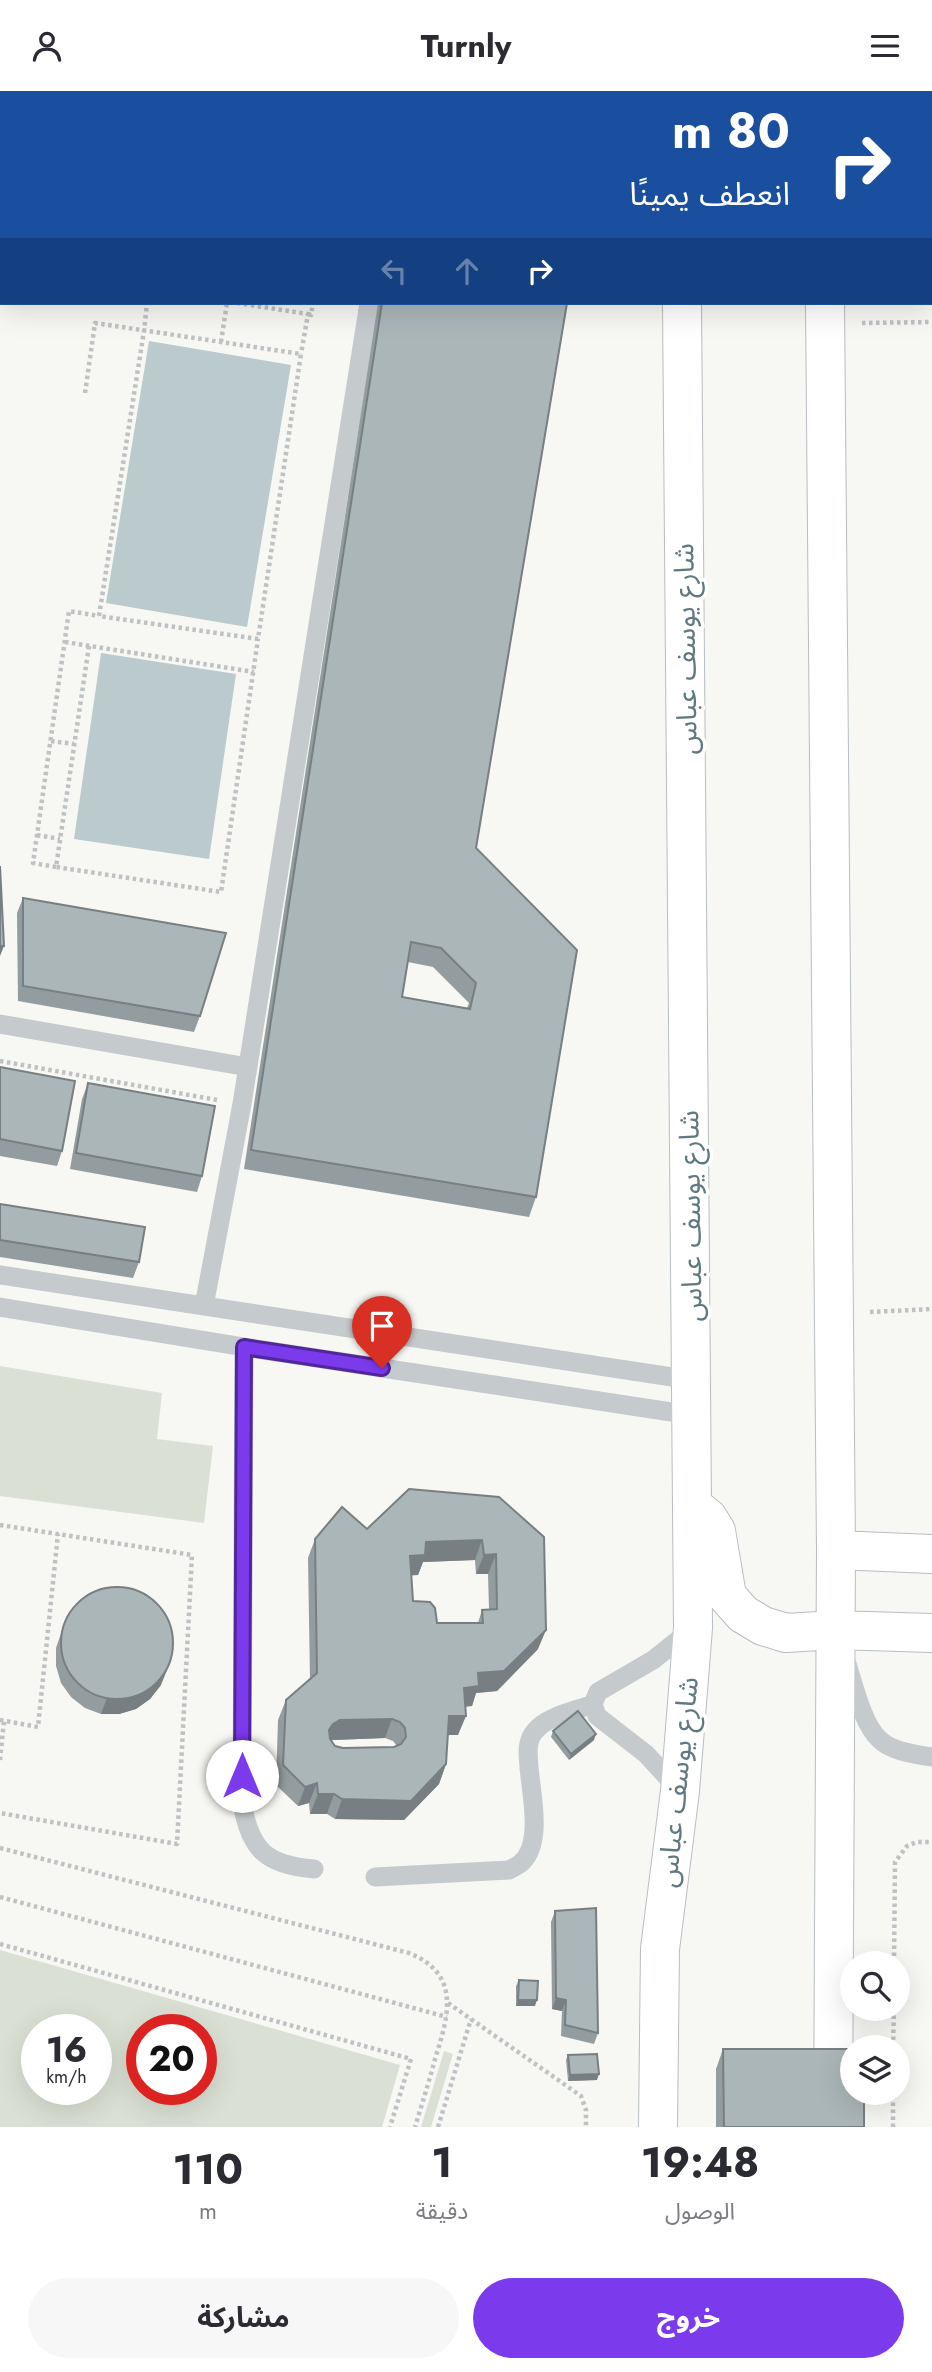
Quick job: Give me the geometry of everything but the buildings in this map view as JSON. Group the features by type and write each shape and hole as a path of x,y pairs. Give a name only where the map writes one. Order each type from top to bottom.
{"main road":[{"name":"شارع يوسف عباس","path":"658,2127 660,1949 680,1791 692,1629 682,305"},
{"path":"826,313 836,1550 833,2127"},
{"path":"692,1505 708,1518 716,1531 727,1596 743,1613 763,1626 786,1633 835,1630 932,1633"},
{"path":"836,1550 932,1554"}],"lane":[{"path":"204,1306 242,1104 369,305"},
{"path":"0,1024 248,1067"},
{"path":"0,1275 204,1306 691,1397"},
{"path":"0,1307 244,1347 691,1397"},
{"path":"244,1347 242,1803 247,1830 263,1852 286,1866 314,1869"},
{"path":"680,1791 646,1754 597,1716 593,1704 598,1692 653,1660 692,1629"},
{"path":"835,1630 865,1718 880,1740 903,1752 932,1757"},
{"path":"375,1877 509,1870 522,1862 530,1851 534,1835 528,1754 530,1738 536,1729 548,1721 593,1704"}],"path":[{"path":"99,616 147,305"},
{"path":"221,342 227,305"},
{"path":"250,305 311,315 313,305"},
{"path":"826,313 932,322"},
{"path":"258,639 69,611 33,863 221,892 308,314"},
{"path":"85,393 95,323 301,354"},
{"path":"65,642 254,672"},
{"path":"56,867 89,646"},
{"path":"50,741 74,744"},
{"path":"37,835 60,839"},
{"path":"0,1061 242,1104"},
{"path":"834,1313 932,1309"},
{"path":"0,1525 192,1555 177,1845 0,1813"},
{"path":"0,1761 2,1721 38,1727 58,1534"},
{"path":"894,1951 895,1862 907,1846 917,1842 932,1842"},
{"path":"0,1848 422,1958 433,1966 441,1977 448,2003 447,2017 415,2127"},
{"path":"0,1897 447,2017"},
{"path":"0,1944 411,2059 390,2127"},
{"path":"448,2003 581,2097 586,2110 586,2127"},
{"path":"438,2127 471,2019"},
{"path":"893,2105 893,2127"}],"shaded area":[{"path":"149,341 291,365 247,627 106,603"},
{"path":"101,653 236,674 209,859 74,839"},
{"path":"0,1366 162,1393 157,1439 213,1446 204,1523 0,1496"},
{"path":"0,1950 400,2065 382,2127 0,2127"},
{"path":"444,2051 453,2054 431,2127 421,2127"}],"route":[{"path":"242,1776 244,1347 382,1368"}]}
